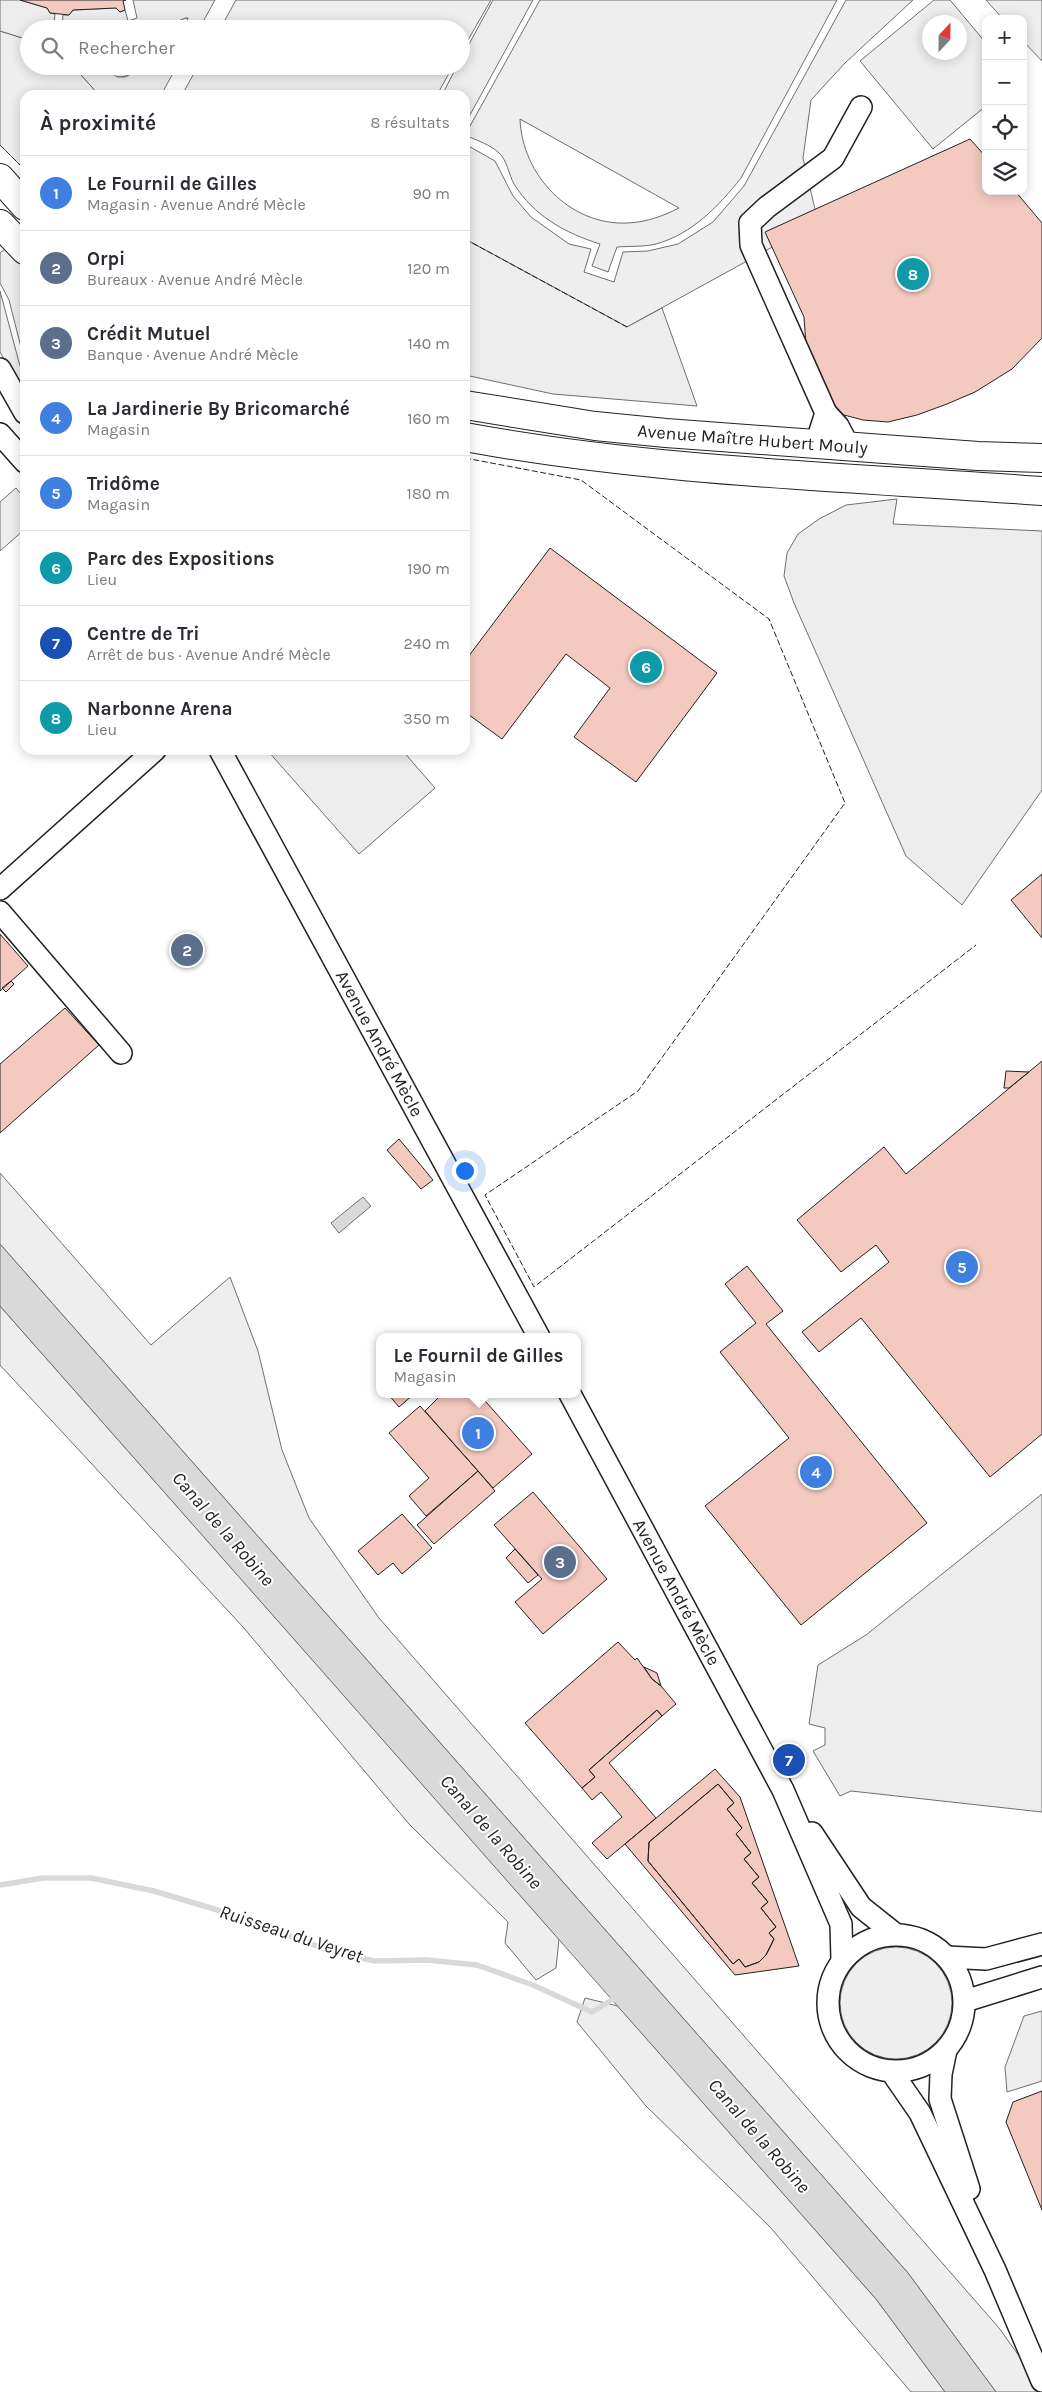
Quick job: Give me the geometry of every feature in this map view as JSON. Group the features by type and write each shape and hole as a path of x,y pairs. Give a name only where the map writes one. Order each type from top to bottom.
{"main road":[{"path":"0,178 20,200"},
{"path":"0,224 20,245"},
{"name":"Avenue Maître Hubert Mouly","path":"470,406 595,426 978,456 1042,458"},
{"name":"Avenue Maître Hubert Mouly","path":"470,439 544,452 729,470 1042,491"}],"street":[{"path":"848,445 838,426 826,413 751,245 750,223 767,207 834,158 861,107"},
{"path":"0,370 20,404"},
{"path":"816,444 826,413"},
{"path":"0,434 20,456"},
{"path":"0,889 149,755"},
{"name":"Avenue André Mècle","path":"223,755 537,1333"},
{"path":"0,912 121,1053"},
{"name":"Avenue André Mècle","path":"572,1398 783,1790 840,1924 842,1960"},
{"name":"Avenue André Mècle","path":"783,1790 861,1907 895,1934"},
{"path":"895,1934 914,1937 932,1944 947,1957 956,1970 962,1985 965,2001 963,2019 956,2036 946,2050 930,2062 911,2070 890,2071 870,2066 852,2055 838,2039 832,2026 828,1999 832,1978 842,1960 857,1946 875,1937 895,1934"},
{"path":"947,1957 986,1959 1042,1944"},
{"path":"965,2001 1042,1976"},
{"path":"946,2050 941,2074 940,2099 995,2270"},
{"path":"890,2071 920,2112 995,2270 1042,2382"}],"shaded area":[{"path":"0,0 20,0 47,8 50,13 55,14 54,20 20,20 20,37 0,31"},
{"path":"133,0 215,0 204,20 187,20 188,18 181,20 131,20 137,18"},
{"path":"236,0 491,0 470,36 470,20 225,20"},
{"path":"493,0 533,0 470,115 470,90 445,90 452,75 470,75 470,42"},
{"path":"540,0 837,0 741,178 733,188 704,218 681,233 656,244 617,247 608,272 592,266 600,244 563,229 541,214 514,184 502,156 488,145 470,137 470,126","holes":["520,119 679,208 667,214 628,223 607,222 587,216 569,206 553,193 540,177 530,159 523,140"]},
{"path":"846,0 913,0 845,63 811,100 803,158 818,222 627,327 470,242 470,147 495,161 513,196 531,217 569,244 591,249 584,272 614,282 623,252 648,251 678,244 713,222 744,186"},
{"path":"934,0 950,0 963,15 922,15 922,60 967,60 967,20 982,38 982,109 933,149 860,61"},
{"path":"986,0 1042,0 1042,61 1027,45 1027,15 999,15"},
{"path":"116,8 120,12 125,10 128,20 63,20 63,15 69,15 73,10"},
{"path":"0,31 20,37 20,75 81,75 95,90 20,90 20,165 0,145"},
{"path":"81,75 115,75 117,77 125,77 129,75 172,75 164,90 95,90"},
{"path":"115,75 129,75 124,77"},
{"path":"193,75 448,75 440,90 185,90"},
{"path":"470,242 627,327 662,308 697,406 553,394 470,376"},
{"path":"5,249 20,263 20,343 9,300 0,283 0,253"},
{"path":"0,291 20,366 20,387 0,352"},
{"path":"16,488 20,493 20,533 0,551 0,502"},
{"path":"897,499 893,524 1042,531 1042,790 962,905 906,856 794,603 784,576 787,553 798,534 819,519 846,505"},
{"path":"271,755 406,755 435,788 359,854"},
{"path":"0,1173 151,1345 230,1277 258,1351 282,1450 309,1518 379,1618 999,2328 1042,2388 1042,2392 996,2392 908,2273 0,1244"},
{"path":"0,1306 559,1939 556,1968 536,1980 505,1943 508,1922 409,1824 243,1627 0,1365"},
{"path":"1042,1494 1042,1812 851,1791 840,1796 813,1751 825,1745 825,1728 809,1724 818,1665 866,1635"},
{"path":"896,1947 918,1951 936,1963 948,1981 952,2003 948,2025 936,2043 918,2055 896,2059 874,2055 856,2043 844,2025 840,2003 844,1981 856,1963 874,1951"},
{"path":"585,1998 618,2006 876,2299 945,2392 911,2392 770,2227 646,2106 577,2022"},
{"path":"1042,2011 1042,2081 1007,2092 1005,2067 1024,2016"}],"water":[{"path":"363,1197 371,1206 339,1233 331,1223"},
{"name":"Canal de la Robine","path":"0,1244 908,2273 996,2392 945,2392 876,2299 0,1306"}],"building":[{"path":"20,0 126,0 123,1 125,10 120,12 116,8 73,10 69,15 50,13 47,8"},
{"path":"970,139 982,152 982,195 1018,195 1042,223 1042,338 1012,369 975,392 947,404 917,415 888,422 863,420 844,415 826,399 806,346 804,317 765,232"},
{"path":"550,548 717,673 636,782 574,737 610,688 566,654 502,739 470,716 470,654"},
{"path":"1042,874 1042,938 1011,900"},
{"path":"0,934 28,966 0,991"},
{"path":"11,981 14,984 6,992 2,988"},
{"path":"65,1008 99,1045 0,1133 0,1064"},
{"path":"1042,1061 1042,1434 990,1477 861,1318 819,1352 802,1332 889,1262 876,1245 841,1272 797,1220 884,1147 906,1174"},
{"path":"1006,1071 1029,1072 1009,1088 1004,1088"},
{"path":"399,1139 433,1180 421,1189 387,1150"},
{"path":"747,1266 783,1311 766,1324 927,1523 801,1625 705,1506 789,1438 720,1352 756,1323 725,1284"},
{"path":"391,1398 409,1398 399,1407"},
{"path":"438,1398 483,1398 532,1454 493,1488 425,1411"},
{"path":"420,1406 478,1471 426,1516 409,1496 429,1478 389,1433"},
{"path":"478,1471 495,1491 434,1544 417,1525"},
{"path":"533,1492 607,1579 543,1634 515,1602 542,1579 494,1525"},
{"path":"402,1514 432,1548 402,1574 393,1563 378,1575 358,1551"},
{"path":"515,1549 538,1575 528,1583 506,1558"},
{"path":"618,1642 635,1660 637,1658 652,1679 661,1686 676,1704 662,1716 657,1710 589,1770 595,1777 582,1788 525,1723"},
{"path":"644,1667 657,1673 661,1686 652,1679"},
{"path":"657,1710 662,1716 609,1763 656,1818 607,1859 592,1843 622,1817 601,1792 592,1800 582,1788 595,1777 589,1770"},
{"path":"715,1769 740,1797 799,1966 735,1975 625,1844","holes":["718,1784 734,1803 727,1809 742,1828 736,1834 751,1853 744,1859 759,1877 752,1883 768,1902 761,1908 776,1927 769,1933 774,1939 766,1955 759,1962 745,1967 739,1959 733,1964 648,1861 649,1842"]},
{"path":"718,1784 734,1803 727,1809 742,1828 736,1834 751,1853 744,1859 759,1877 752,1883 768,1902 761,1908 776,1927 769,1933 774,1939 766,1955 759,1962 745,1967 739,1959 733,1964 648,1861 649,1842"},
{"path":"1042,2091 1042,2210 1006,2122 1013,2102"}],"waterway":[{"name":"Ruisseau du Veyret","path":"0,1885 43,1878 91,1878 154,1891 224,1912 333,1952 375,1961 427,1960 477,1965 533,1985 592,2012 618,1996"}],"fence":[{"path":"0,145 20,165"},
{"path":"470,242 627,327"},
{"path":"470,459 581,480 769,619 845,803 638,1091 485,1195 534,1287 976,945"}],"place":[{"name":"Narbonne Arena","path":"913,274"},
{"name":"Parc des Expositions","path":"646,667"},
{"name":"Orpi","path":"187,950"},
{"name":"Tridôme","path":"962,1267"},
{"name":"Le Fournil de Gilles","path":"478,1433"},
{"name":"La Jardinerie By Bricomarché","path":"816,1472"},
{"name":"Crédit Mutuel","path":"560,1562"},
{"name":"Centre de Tri","path":"789,1760"}]}
